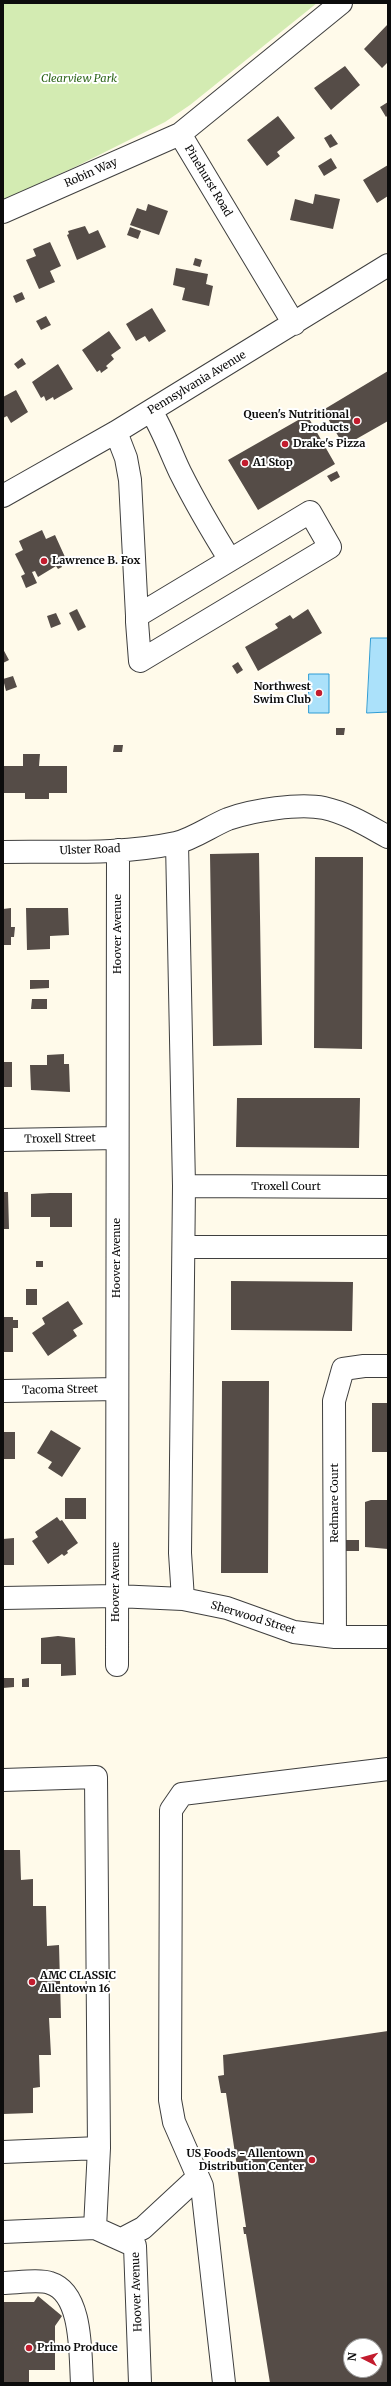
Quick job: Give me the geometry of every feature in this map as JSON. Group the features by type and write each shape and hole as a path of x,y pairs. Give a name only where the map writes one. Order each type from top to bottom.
{"street":[{"name":"Pinehurst Road","path":"294,324 180,134 341,3"},
{"name":"Robin Way","path":"3,212 180,134"},
{"name":"Pennsylvania Avenue","path":"3,496 151,411 388,265"},
{"path":"151,411 161,428 168,447 190,491 230,560"},
{"path":"116,432 126,458 130,480 137,616 140,661 330,547 310,512 137,616"},
{"name":"Ulster Road","path":"3,852 118,850 177,843 230,818 255,812 294,807 324,808 356,820 388,837"},
{"path":"177,843 184,1186 180,1553 184,1599"},
{"name":"Hoover Avenue","path":"117,1666 118,850"},
{"name":"Troxell Street","path":"3,1140 117,1138"},
{"name":"Troxell Court","path":"184,1186 388,1187"},
{"path":"184,1247 388,1247"},
{"name":"Redmare Court","path":"335,1637 334,1401 343,1369 364,1366 388,1366"},
{"name":"Tacoma Street","path":"3,1391 117,1389"},
{"name":"Sherwood Street","path":"3,1598 116,1596 184,1599 227,1608 294,1632 335,1637 388,1637"},
{"path":"224,2383 202,2186 174,2122 170,2100 171,1810 182,1794 388,1770"},
{"path":"3,1780 96,1777 99,2148 95,2228 3,2232"},
{"path":"3,2152 99,2148"},
{"path":"122,2239 142,2228 198,2177"},
{"name":"Hoover Avenue","path":"95,2228 135,2246 140,2383"},
{"path":"3,2283 50,2283 68,2296 76,2316 82,2383"}],"green space":[{"name":"Clearview Park","path":"3,3 317,3 190,105 165,122 75,167 3,200"}],"water":[{"path":"371,638 388,638 388,712 367,713"},
{"name":"Northwest Swim Club","path":"309,674 329,674 329,713 309,713"}],"building":[{"path":"388,24 388,62 382,68 364,49"},
{"path":"345,66 360,85 331,110 314,88"},
{"path":"388,102 388,115 386,117 380,107"},
{"path":"278,116 295,138 277,152 280,156 267,166 247,140"},
{"path":"331,134 338,144 330,148 324,138"},
{"path":"331,158 337,168 324,176 318,166"},
{"path":"388,165 388,196 377,203 363,180"},
{"path":"315,194 340,199 333,229 290,220 295,199 313,204"},
{"path":"148,204 168,211 159,235 130,225 137,208 146,211"},
{"path":"85,226 89,234 98,230 106,247 77,260 67,235 69,234 68,231"},
{"path":"130,227 141,231 138,239 127,235"},
{"path":"50,242 61,266 50,271 55,282 39,289 26,260 36,256 33,249"},
{"path":"195,258 202,260 200,267 193,265"},
{"path":"176,268 208,274 206,284 213,286 209,306 182,300 185,288 173,285"},
{"path":"22,292 25,299 16,303 13,296"},
{"path":"152,308 166,331 149,342 145,336 136,341 126,324"},
{"path":"46,316 51,325 41,330 36,321"},
{"path":"109,331 121,348 111,355 114,359 106,366 108,368 101,373 100,370 97,372 82,350"},
{"path":"22,358 26,364 18,369 14,364"},
{"path":"58,364 73,389 54,400 53,397 46,401 44,396 41,398 32,382"},
{"path":"388,371 388,421 344,446 323,410"},
{"path":"16,390 28,412 11,423 7,416 3,418 3,397"},
{"path":"307,415 335,464 258,510 228,460"},
{"path":"337,471 340,477 331,482 327,476"},
{"path":"42,530 46,539 55,535 65,557 63,558 65,563 61,565 62,567 58,569 56,566 38,577 35,571 32,572 37,583 26,588 21,576 25,574 15,554 23,550 19,541"},
{"path":"77,609 86,627 78,631 69,613"},
{"path":"308,609 322,633 258,671 245,647 278,628 275,624 290,615 293,619"},
{"path":"56,613 61,624 51,628 47,616"},
{"path":"3,649 9,660 3,663"},
{"path":"238,662 243,670 237,674 232,666"},
{"path":"13,676 17,687 6,691 3,679"},
{"path":"336,728 345,728 344,735 336,735"},
{"path":"114,745 123,745 122,752 113,752"},
{"path":"23,754 40,754 39,766 67,766 67,793 49,793 49,799 25,799 25,793 3,793 3,766 23,766"},
{"path":"259,853 262,1045 213,1046 210,854"},
{"path":"315,857 363,857 362,1049 314,1048"},
{"path":"11,908 11,927 15,927 14,937 11,937 11,945 3,945 3,909"},
{"path":"26,908 68,908 69,935 50,936 50,949 27,950"},
{"path":"30,980 49,980 49,988 30,989"},
{"path":"32,999 47,999 47,1009 31,1009"},
{"path":"64,1054 64,1064 69,1064 70,1092 31,1090 30,1065 47,1065 47,1055"},
{"path":"3,1062 12,1062 12,1087 3,1087"},
{"path":"237,1098 360,1098 359,1148 236,1147"},
{"path":"3,1192 8,1192 9,1229 3,1229"},
{"path":"72,1193 72,1227 50,1227 50,1217 31,1217 31,1194"},
{"path":"36,1261 43,1261 43,1267 36,1267"},
{"path":"231,1281 353,1282 352,1331 231,1330"},
{"path":"26,1289 37,1289 37,1305 26,1305"},
{"path":"68,1301 83,1324 73,1330 77,1336 48,1356 32,1333 45,1324 42,1318"},
{"path":"3,1317 13,1317 13,1320 18,1320 18,1328 13,1328 13,1352 3,1352"},
{"path":"222,1381 269,1381 268,1573 221,1573"},
{"path":"372,1403 388,1403 388,1452 372,1452"},
{"path":"51,1430 81,1448 62,1477 48,1468 52,1462 37,1453"},
{"path":"3,1432 15,1432 15,1459 3,1459"},
{"path":"65,1498 86,1498 86,1519 65,1519"},
{"path":"371,1500 388,1500 388,1549 365,1547 365,1502"},
{"path":"57,1517 60,1521 62,1520 78,1543 67,1551 68,1553 64,1556 62,1554 48,1564 32,1541 38,1537 35,1532"},
{"path":"14,1538 14,1565 3,1565 3,1539"},
{"path":"346,1540 359,1540 359,1551 346,1551"},
{"path":"58,1636 75,1638 76,1675 61,1676 61,1664 41,1664 41,1638"},
{"path":"3,1678 14,1678 14,1687 3,1688"},
{"path":"29,1678 29,1687 22,1687 22,1679"},
{"name":"AMC CLASSIC Allentown 16","path":"3,1850 20,1850 21,1880 33,1879 33,1906 46,1906 47,1946 59,1945 61,2018 49,2018 51,2055 39,2055 40,2087 33,2088 33,2113 3,2114"},
{"name":"US Foods - Allentown Distribution Center","path":"388,2031 388,2383 270,2383 246,2234 244,2234 243,2227 246,2227 226,2093 221,2093 218,2076 224,2075 223,2055"},
{"name":"Primo Produce","path":"38,2296 62,2316 55,2326 55,2370 29,2370 29,2383 3,2383 3,2302 34,2302"}],"place":[{"name":"Queen's Nutritional Products","path":"357,421"},
{"name":"Drake's Pizza","path":"285,444"},
{"name":"A1 Stop","path":"245,463"},
{"name":"Lawrence B. Fox","path":"44,561"},
{"name":"Northwest Swim Club","path":"319,693"},
{"name":"AMC CLASSIC Allentown 16","path":"32,1982"},
{"name":"US Foods - Allentown Distribution Center","path":"312,2160"},
{"name":"Primo Produce","path":"29,2348"}]}
